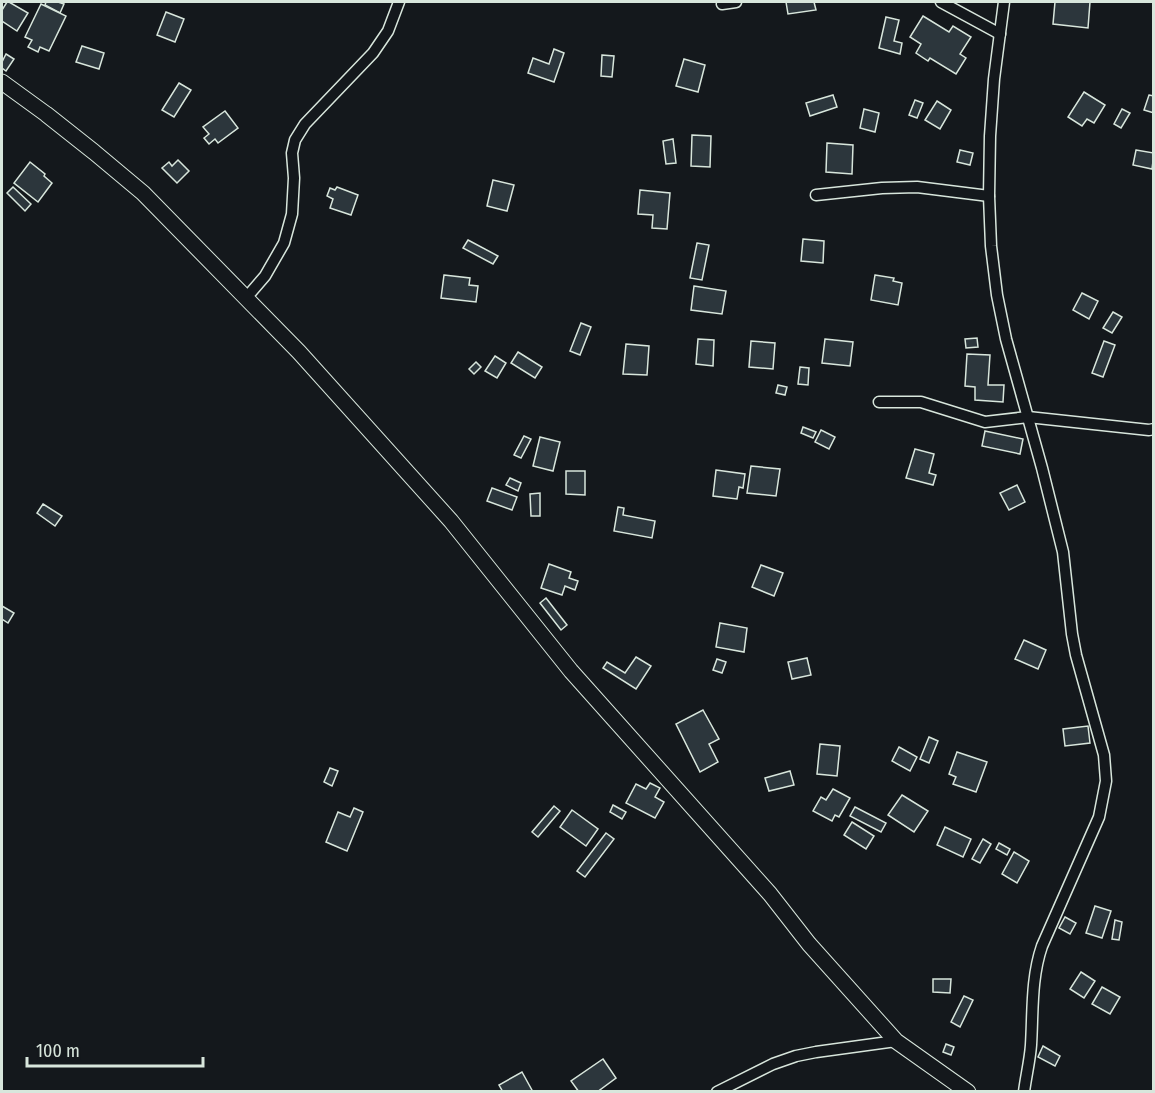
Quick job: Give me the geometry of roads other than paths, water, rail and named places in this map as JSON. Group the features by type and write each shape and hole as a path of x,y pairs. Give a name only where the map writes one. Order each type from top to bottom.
{"street":[{"path":"246,298 266,276 284,243 292,214 294,178 292,153 295,140 305,124 373,53 388,32 399,2"},
{"path":"722,4 736,2"},
{"path":"941,2 1000,34"},
{"path":"1004,2 994,79 990,136 991,246 997,295 1006,339 1063,552 1072,634 1104,755 1106,781 1099,817 1037,961 1031,1048 1024,1092"},
{"path":"2,82 86,145 143,193 299,352 451,521 571,671 770,894 809,944 896,1041 968,1092"},
{"path":"816,195 917,187 989,196"},
{"path":"879,402 921,402 985,422 1028,417 1154,429"},
{"path":"717,1092 773,1064 796,1056 896,1041"}]}
